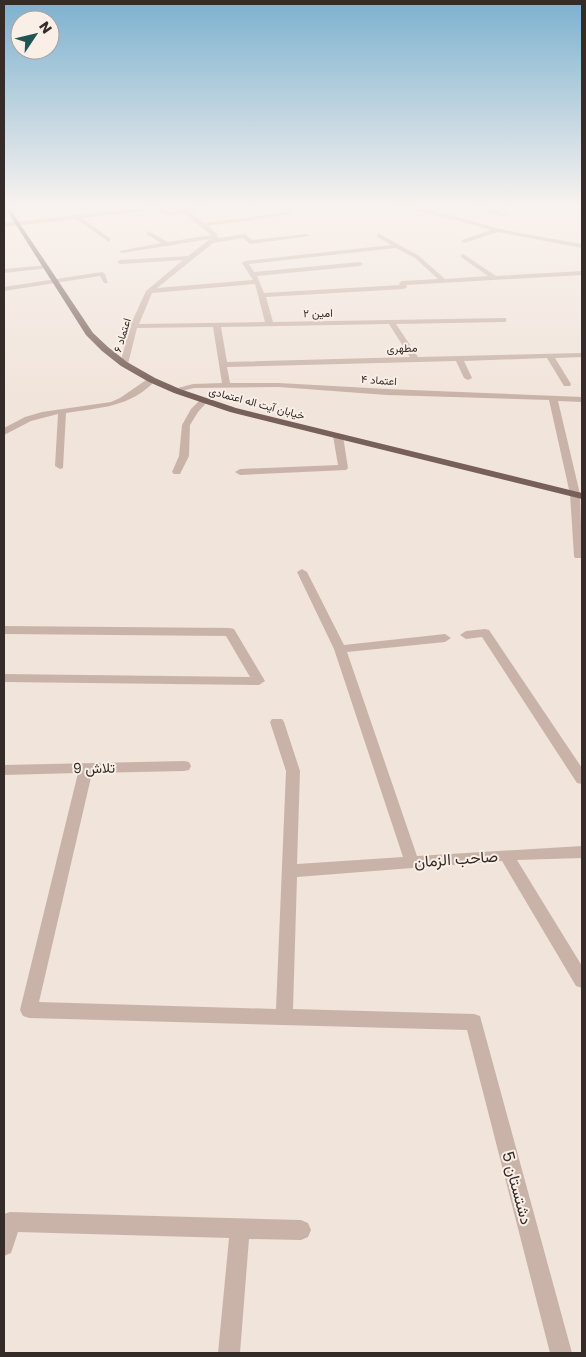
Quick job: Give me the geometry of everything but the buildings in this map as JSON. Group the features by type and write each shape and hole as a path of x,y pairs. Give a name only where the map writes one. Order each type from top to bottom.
{"main road":[{"name":"خیابان آیت اله اعتمادی","path":"48,269 90,335 124,364 177,392 233,410 578,495"}],"street":[{"path":"4,271 22,269"},
{"name":"اعتماد ۶","path":"124,364 134,326 149,291 176,269"},
{"path":"250,269 258,282 270,325"},
{"path":"253,274 303,269"},
{"path":"431,269 443,280"},
{"path":"483,269 494,277"},
{"path":"262,295 404,287 402,284 443,280 582,272"},
{"path":"4,289 102,274 106,282"},
{"path":"149,291 258,282"},
{"name":"امین ۲","path":"134,326 503,320"},
{"path":"392,323 415,359"},
{"path":"216,326 226,385"},
{"name":"مطهری","path":"223,365 582,355"},
{"path":"550,356 567,384"},
{"path":"460,358 468,378"},
{"path":"4,432 16,423 29,418 113,404 123,400 152,380"},
{"name":"اعتماد ۴","path":"177,392 193,386 302,385 317,386 320,389 582,399"},
{"path":"553,398 578,495 580,556"},
{"path":"177,472 184,456 186,425 194,411 204,401"},
{"path":"60,466 62,412"},
{"path":"240,472 343,468 338,436"},
{"path":"302,572 340,649 412,862"},
{"path":"4,630 230,632 259,681 4,678"},
{"path":"466,635 485,633 582,779"},
{"path":"340,649 444,638"},
{"path":"86,768 29,1010 284,1017 293,770 277,722"},
{"name":"تلاش 9","path":"4,770 184,766"},
{"path":"506,855 582,852"},
{"name":"صاحب الزمان","path":"289,871 506,855 582,981"},
{"name":"دشتستان 5","path":"284,1017 474,1022 561,1353"},
{"path":"4,1246 7,1217 301,1230"},
{"path":"229,1353 240,1228"}]}
